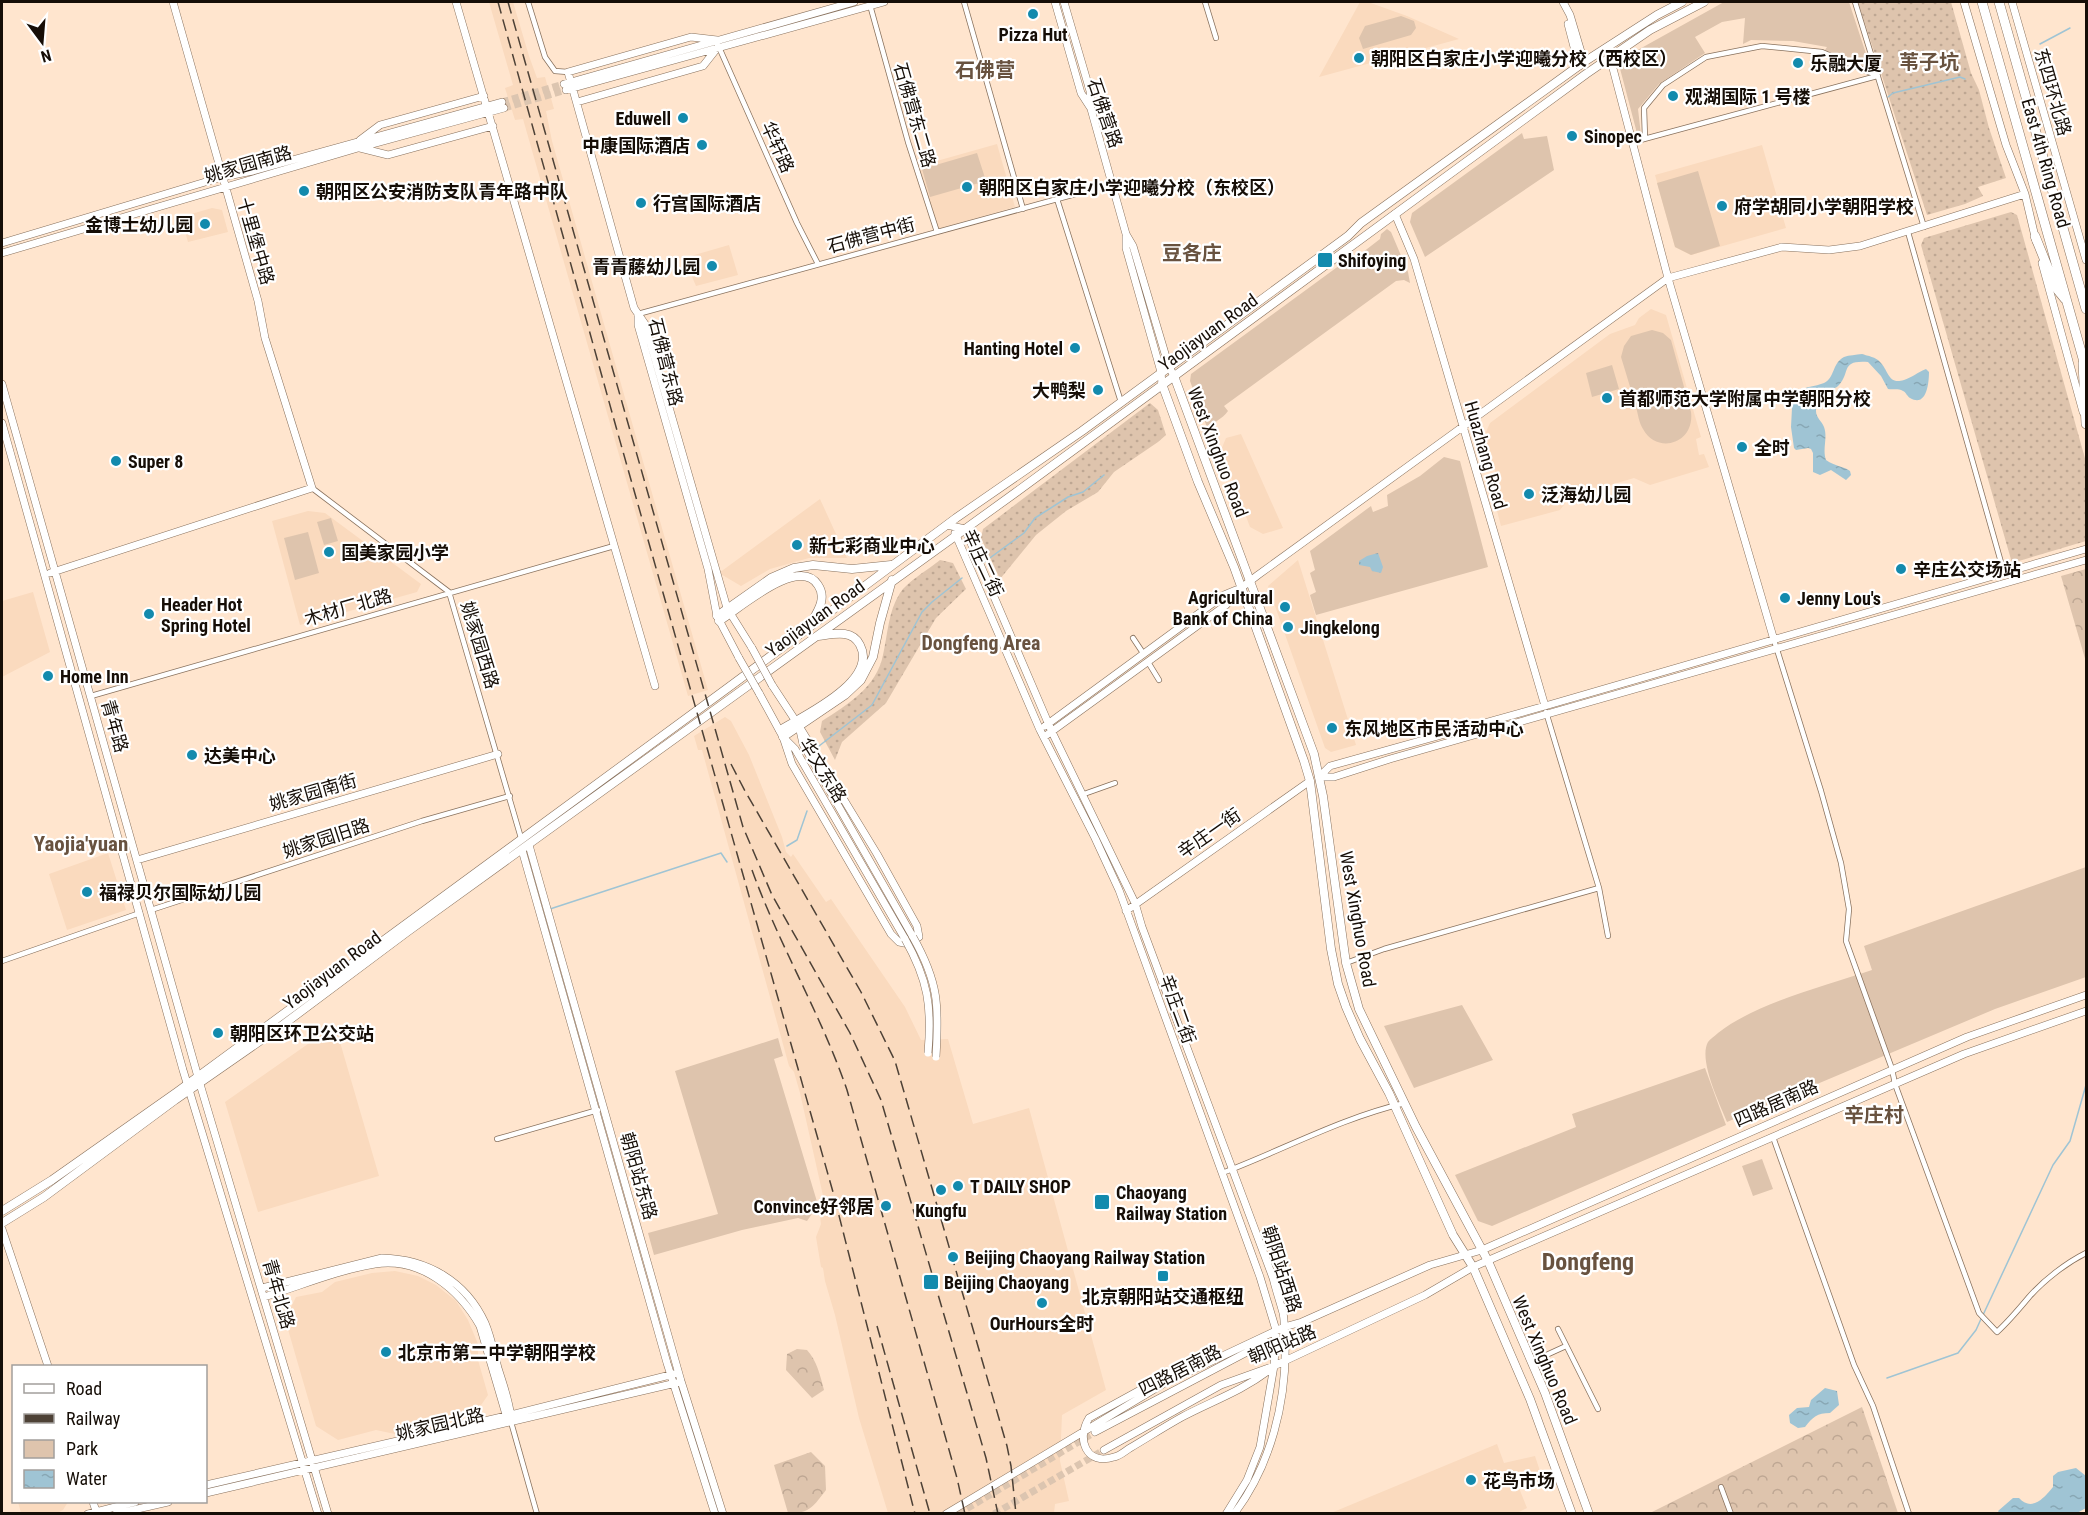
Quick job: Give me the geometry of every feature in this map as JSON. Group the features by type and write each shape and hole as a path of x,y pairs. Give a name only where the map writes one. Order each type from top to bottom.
{"highway":[{"name":"East 4th Ring Road","path":"1999,3 2086,309"},
{"name":"East 4th Ring Road","path":"1984,5 2086,369"},
{"path":"2035,236 2056,288 2068,303"},
{"path":"2082,354 2086,425"}],"main road":[{"name":"Yaojiayuan Road","path":"199,1080 521,838 947,525 1169,367 1348,236 1361,224 1582,64 1656,15 1682,2"},
{"name":"Yaojiayuan Road","path":"2,1223 44,1197 188,1088 525,848 965,529 1610,57 1650,30 1704,2"},
{"name":"West Xinghuo Road","path":"1174,376 1314,754 1346,963 1363,1017 1405,1103 1488,1261 1545,1393 1589,1514"},
{"name":"West Xinghuo Road","path":"1162,384 1198,482 1241,588 1310,781 1331,949 1338,984 1355,1030 1394,1105 1453,1234 1473,1267 1530,1399 1572,1514"},
{"path":"718,619 771,578 794,568 813,565 852,569 892,565"},
{"path":"729,611 777,582 793,576 808,576 818,585 822,597 819,609 809,627"},
{"path":"781,733 845,695 855,687 868,670 892,580"},
{"path":"796,724 848,686 862,667 864,658 861,646 855,638 846,633 817,636"},
{"name":"Yaojiayuan Road","path":"2,1211 188,1088"}],"street":[{"name":"十里堡中路","path":"173,2 258,301 265,338 312,488"},
{"path":"456,2 655,686"},
{"path":"528,2 545,57 555,71 568,72 691,37 718,44 854,2"},
{"path":"565,87 718,44 884,2"},
{"path":"964,2 1023,209"},
{"name":"石佛营路","path":"1055,2 1081,93 1091,110 1126,234 1133,246 1169,367 1174,376"},
{"path":"1064,2 1090,91 1091,110"},
{"path":"1205,2 1216,38"},
{"path":"1563,2 1570,15 1582,64"},
{"path":"1855,2 1924,227"},
{"path":"1965,2 2006,145 2025,195 2086,425"},
{"name":"东四环北路","path":"2012,2 2086,260"},
{"name":"石佛营东二路","path":"870,5 908,142 937,232"},
{"path":"577,102 703,66 718,44"},
{"name":"华轩路","path":"718,44 797,223 818,264"},
{"path":"1645,138 1644,108 1663,85 1707,57 1762,46 1822,52 1878,76"},
{"path":"1610,57 1668,278 1841,863 1849,909 1846,941 1892,1069 1895,1084 1979,1313 1997,1332 2031,1295 2061,1269 2086,1253"},
{"path":"568,72 634,307 638,314"},
{"path":"1634,142 1878,76"},
{"path":"357,145 380,125 484,96"},
{"name":"姚家园南路","path":"2,243 222,177 357,145 503,105"},
{"path":"357,145 388,155 493,126"},
{"name":"姚家园南路","path":"2,253 357,145"},
{"name":"石佛营中街","path":"638,314 1112,184"},
{"path":"1042,734 1052,732 1226,605 1251,580 1668,278 1782,247 1844,249 1908,232 2025,195"},
{"path":"1057,199 1121,402"},
{"name":"Huazhang Road","path":"1395,214 1414,259 1545,706"},
{"path":"1908,232 2004,573"},
{"name":"石佛营路","path":"1126,234 1126,248 1161,372 1162,384"},
{"name":"石佛营东路","path":"638,314 645,324 729,611"},
{"name":"石佛营东路","path":"638,314 638,325 708,569 718,619"},
{"name":"青年路","path":"2,384 199,1080"},
{"name":"青年路","path":"2,423 188,1088"},
{"path":"44,575 312,488"},
{"name":"姚家园西路","path":"312,488 449,592 521,838"},
{"name":"辛庄二街","path":"947,525 965,529 1052,732 1135,903 1233,1169"},
{"name":"辛庄二街","path":"947,525 957,534 1042,734 1095,838 1126,910 1222,1173"},
{"name":"木材厂北路","path":"90,696 614,546"},
{"path":"1310,781 1319,777 1330,766 2086,549"},
{"path":"1319,777 1334,777 2086,560"},
{"path":"1042,734 1049,724 1143,653 1224,595 1241,588"},
{"name":"华文东路","path":"729,611 796,724 803,744 909,938"},
{"name":"华文东路","path":"718,619 781,733 795,749 909,938"},
{"path":"1133,638 1143,653"},
{"path":"1148,662 1159,680"},
{"path":"1545,706 1599,888 1608,936"},
{"path":"781,733 792,764 891,934 899,942 909,944 919,937 917,926 877,855 796,724"},
{"name":"姚家园南街","path":"137,860 498,754"},
{"name":"辛庄一街","path":"1126,910 1310,781"},
{"path":"1084,794 1115,783"},
{"name":"姚家园旧路","path":"151,910 422,821 510,796"},
{"name":"朝阳站东路","path":"525,848 675,1373 723,1514"},
{"path":"1346,963 1384,949 1599,888"},
{"path":"2,961 140,913"},
{"path":"909,938 925,980 931,1023 928,1053"},
{"path":"909,938 931,972 937,997 936,1057"},
{"name":"四路居南路","path":"1482,1250 1892,1069 1968,1037 2086,995"},
{"name":"朝阳站路","path":"1104,1450 1221,1385 1274,1366 1346,1333 1425,1296 1473,1267 1975,1050 2086,1011"},
{"name":"青年北路","path":"199,1080 328,1514"},
{"name":"青年北路","path":"188,1088 318,1514"},
{"path":"1222,1173 1305,1138 1405,1103"},
{"path":"497,1139 601,1109"},
{"path":"198,1121 203,1115 210,1117"},
{"path":"1773,1137 1854,1365 1873,1406 1909,1514"},
{"name":"朝阳站西路","path":"1233,1169 1273,1278 1283,1315 1285,1361 1276,1426 1254,1483 1234,1514"},
{"name":"朝阳站西路","path":"1222,1173 1260,1277 1276,1330 1274,1366 1260,1447 1247,1480 1226,1514"},
{"path":"2,1229 48,1365"},
{"name":"朝阳站路","path":"1276,1330 1302,1322 1430,1265 1482,1250"},
{"path":"262,1288 382,1258 398,1258 417,1262 444,1275 467,1295 485,1323 509,1418"},
{"path":"264,1297 377,1264 401,1265 427,1272 453,1290 473,1313 480,1326 537,1514"},
{"path":"1558,1329 1598,1409"},
{"path":"946,1514 1163,1384 1276,1330"},
{"name":"四路居南路","path":"1095,1432 1251,1350 1276,1330"},
{"path":"1531,1362 1566,1346"},
{"path":"1191,1362 1089,1418 1083,1433 1087,1453 1098,1458 1114,1457 1182,1417 1247,1387 1274,1366"},
{"name":"姚家园北路","path":"509,1418 675,1373"},
{"name":"朝阳站东路","path":"678,1382 715,1514"},
{"name":"姚家园北路","path":"207,1485 304,1467 509,1418 678,1382"},
{"name":"姚家园北路","path":"207,1493 304,1467"},
{"path":"1721,1486 1731,1514"},
{"path":"88,1514 131,1503"},
{"path":"116,1514 164,1503"}],"shaded area":[{"path":"489,2 513,2 537,78 545,77 554,109 546,111 552,141 708,690 688,696 523,119 515,120 505,88 513,85"},
{"name":"朝阳区白家庄小学迎曦分校（西校区）","path":"1360,2 1368,2 1407,16 1459,39 1319,77"},
{"name":"朝阳区白家庄小学迎曦分校（东校区）","path":"997,144 1015,207 938,229 919,166"},
{"name":"府学胡同小学朝阳学校","path":"1762,145 1786,228 1691,255 1675,247 1655,175"},
{"name":"金博士幼儿园","path":"212,208 222,210 228,232 188,242 181,217"},
{"name":"青青藤幼儿园","path":"729,245 738,275 696,286 684,258"},
{"name":"首都师范大学附属中学朝阳分校","path":"1651,309 1666,315 1701,437 1696,439 1699,455 1704,454 1709,467 1650,485 1634,478 1570,497 1560,510 1501,526 1492,492 1500,490 1495,470 1488,471 1481,443 1490,423 1610,334 1635,325 1639,318"},
{"path":"1241,434 1283,528 1263,534 1250,527 1221,450 1226,438"},
{"name":"新七彩商业中心","path":"820,499 847,558 809,558 770,569 741,586 719,573"},
{"name":"国美家园小学","path":"308,511 325,513 421,584 417,592 300,625 272,521"},
{"path":"1298,560 1356,745 1331,752 1325,748 1268,586"},
{"path":"33,592 50,652 2,677 2,601"},
{"name":"Beijing Chaoyang Railway Station","path":"725,717 731,721 749,755 786,852 791,857 793,854 826,902 831,899 905,1007 921,1040 948,1039 973,1124 1029,1108 1106,1390 1062,1415 1060,1461 1069,1501 1055,1504 1054,1513 888,1513 859,1418 835,1315 821,1267 816,1237 821,1224 819,1207 824,1200 800,1093 794,1072 789,1066 702,750 698,750 694,736"},
{"name":"福禄贝尔国际幼儿园","path":"108,853 126,910 67,930 49,874"},
{"path":"335,1025 379,1176 258,1212 225,1102"},
{"name":"北京市第二中学朝阳学校","path":"395,1271 418,1276 436,1285 456,1301 468,1320 478,1344 478,1360 488,1395 477,1411 395,1434 376,1430 338,1440 316,1426 285,1319 296,1297 322,1292 335,1282 372,1273"},
{"name":"花鸟市场","path":"1497,1444 1504,1463 1535,1456 1540,1471 1519,1488 1527,1508 1515,1514 1331,1513"},
{"path":"18,1503 67,1503 63,1510 55,1514 21,1513"}],"green space":[{"path":"1724,2 1849,2 1871,69 1825,50 1827,47 1793,41 1751,40 1743,44 1745,18 1722,22 1695,37 1705,53 1659,84 1638,109 1641,135 1638,137 1618,61"},
{"path":"1858,2 1951,2 1971,73 1979,90 2006,178 1978,187 1983,196 1927,215"},
{"path":"1401,16 1414,21 1416,28 1411,35 1363,49 1359,38 1365,26"},
{"path":"1522,133 1524,139 1547,136 1554,170 1425,257 1410,222 1412,213"},
{"path":"977,153 986,181 930,197 922,169"},
{"path":"1698,171 1720,246 1691,255 1675,247 1657,183"},
{"path":"2011,212 2017,215 2086,462 2086,541 2012,563 1921,245 1924,238"},
{"path":"1387,229 1391,232 1408,272 1410,283 1404,280 1396,281 1224,406 1228,411 1208,430 1190,381 1191,374 1351,257 1358,256 1380,239 1381,234"},
{"path":"1652,330 1663,333 1671,340 1691,412 1691,423 1687,432 1674,442 1657,442 1643,429 1621,357 1624,346 1631,336"},
{"path":"1612,365 1619,389 1592,397 1586,373"},
{"path":"1150,403 1158,410 1166,435 1114,472 1098,492 1066,511 1036,535 1000,579 981,538 983,529"},
{"path":"1444,457 1460,461 1488,567 1316,615 1310,595 1316,592 1310,573 1315,570 1310,551 1371,506 1373,512 1388,506 1387,495 1420,476"},
{"path":"331,518 338,541 324,545 317,522"},
{"path":"308,532 319,573 295,580 284,538"},
{"path":"940,560 953,563 966,589 936,618 886,703 842,742 835,760 820,732 822,721 868,686 880,666 891,615 900,593"},
{"path":"2086,569 2086,662 2061,576"},
{"path":"2086,867 2086,977 1995,1009 1727,1122 1711,1082 1706,1060 1708,1042 1718,1033 1734,1022 1771,1004 1872,970 1864,946"},
{"path":"1462,1005 1493,1060 1414,1088 1384,1026"},
{"path":"778,1038 783,1056 774,1059 818,1205 807,1221 798,1218 742,1230 654,1255 648,1233 718,1214 675,1071"},
{"path":"1705,1068 1726,1125 1492,1226 1478,1221 1455,1175 1576,1127 1572,1114"},
{"path":"1762,1159 1773,1189 1753,1196 1742,1166"},
{"path":"797,1349 807,1350 820,1374 824,1390 812,1398 786,1370 787,1354"},
{"path":"1862,1407 1898,1513 1648,1514"},
{"path":"811,1452 825,1466 826,1490 806,1511 788,1513 774,1465"}],"water":[{"path":"1862,354 1878,360 1895,381 1907,379 1926,369 1929,372 1926,392 1920,400 1910,398 1901,390 1888,389 1881,376 1868,362 1850,365 1839,385 1819,397 1816,411 1825,431 1826,460 1847,469 1851,475 1846,480 1831,470 1820,475 1813,472 1811,449 1796,450 1794,448 1790,398 1801,389 1828,381 1837,363 1844,357"},
{"path":"1378,553 1383,567 1381,573 1372,571 1370,567 1359,565 1359,561"},
{"path":"1825,1388 1837,1391 1839,1405 1830,1413 1816,1416 1805,1427 1798,1428 1790,1423 1789,1415 1797,1408 1809,1407 1811,1400"},
{"path":"2076,1468 2086,1476 2086,1508 2077,1513 2000,1514 1998,1511 2013,1498 2019,1498 2029,1504 2038,1502 2053,1487 2053,1476 2058,1472"}],"waterway":[{"path":"2040,44 2070,28"},
{"path":"1888,97 1893,93 1960,77 1965,79"},
{"path":"983,563 1024,533 1035,518 1068,497 1083,492 1104,475"},
{"path":"819,746 872,705 922,612 962,578"},
{"path":"787,846 797,840 807,811"},
{"path":"550,909 721,853 727,862"},
{"path":"1983,1315 2053,1165 2070,1141 2086,1085"},
{"path":"1887,1378 1958,1353 1976,1330 1981,1319"}],"tunnel":[{"path":"502,102 564,84"},
{"path":"504,108 566,90"},
{"path":"958,1514 1095,1432"},
{"path":"994,1514 1104,1450"}],"railway":[{"path":"498,2 833,1192 915,1514"},
{"path":"508,2 743,827 772,895 850,1033 881,1100 986,1458 998,1514"},
{"path":"731,764 861,992 895,1061 1007,1446 1016,1514"},
{"path":"752,870 825,1034 847,1090 957,1478 965,1514"},
{"path":"877,1326 930,1514"}],"place":[{"name":"Pizza Hut","path":"1033,14"},
{"name":"朝阳区白家庄小学迎曦分校（西校区）","path":"1359,58"},
{"name":"乐融大厦","path":"1798,63"},
{"name":"观湖国际 1 号楼","path":"1673,96"},
{"name":"Eduwell","path":"683,118"},
{"name":"Sinopec","path":"1572,136"},
{"name":"中康国际酒店","path":"702,145"},
{"name":"朝阳区白家庄小学迎曦分校（东校区）","path":"967,187"},
{"name":"朝阳区公安消防支队青年路中队","path":"304,191"},
{"name":"行宫国际酒店","path":"641,203"},
{"name":"府学胡同小学朝阳学校","path":"1722,206"},
{"name":"金博士幼儿园","path":"205,224"},
{"name":"Shifoying","path":"1325,260"},
{"name":"青青藤幼儿园","path":"712,266"},
{"name":"Hanting Hotel","path":"1075,348"},
{"name":"大鸭梨","path":"1098,390"},
{"name":"首都师范大学附属中学朝阳分校","path":"1607,398"},
{"name":"全时","path":"1742,447"},
{"name":"Super 8","path":"116,461"},
{"name":"泛海幼儿园","path":"1529,494"},
{"name":"新七彩商业中心","path":"797,545"},
{"name":"国美家园小学","path":"329,552"},
{"name":"辛庄公交场站","path":"1901,569"},
{"name":"Jenny Lou's","path":"1785,598"},
{"name":"Agricultural Bank of China","path":"1285,607"},
{"name":"Header Hot Spring Hotel","path":"149,614"},
{"name":"Jingkelong","path":"1288,627"},
{"name":"Home Inn","path":"48,676"},
{"name":"东风地区市民活动中心","path":"1332,728"},
{"name":"达美中心","path":"192,755"},
{"name":"福禄贝尔国际幼儿园","path":"87,892"},
{"name":"朝阳区环卫公交站","path":"218,1033"},
{"name":"T DAILY SHOP","path":"958,1186"},
{"name":"Kungfu","path":"941,1190"},
{"name":"Chaoyang Railway Station","path":"1102,1202"},
{"name":"Convince好邻居","path":"886,1206"},
{"name":"Beijing Chaoyang Railway Station","path":"953,1257"},
{"name":"北京朝阳站交通枢纽","path":"1163,1276"},
{"name":"Beijing Chaoyang","path":"931,1282"},
{"name":"OurHours全时","path":"1042,1303"},
{"name":"北京市第二中学朝阳学校","path":"386,1352"},
{"name":"花鸟市场","path":"1471,1480"}],"district":[{"name":"苇子坑","path":"1929,62"},
{"name":"石佛营","path":"985,70"},
{"name":"豆各庄","path":"1192,253"},
{"name":"Dongfeng Area","path":"981,643"},
{"name":"Yaojia'yuan","path":"81,844"},
{"name":"辛庄村","path":"1874,1115"},
{"name":"Dongfeng","path":"1588,1262"}]}
